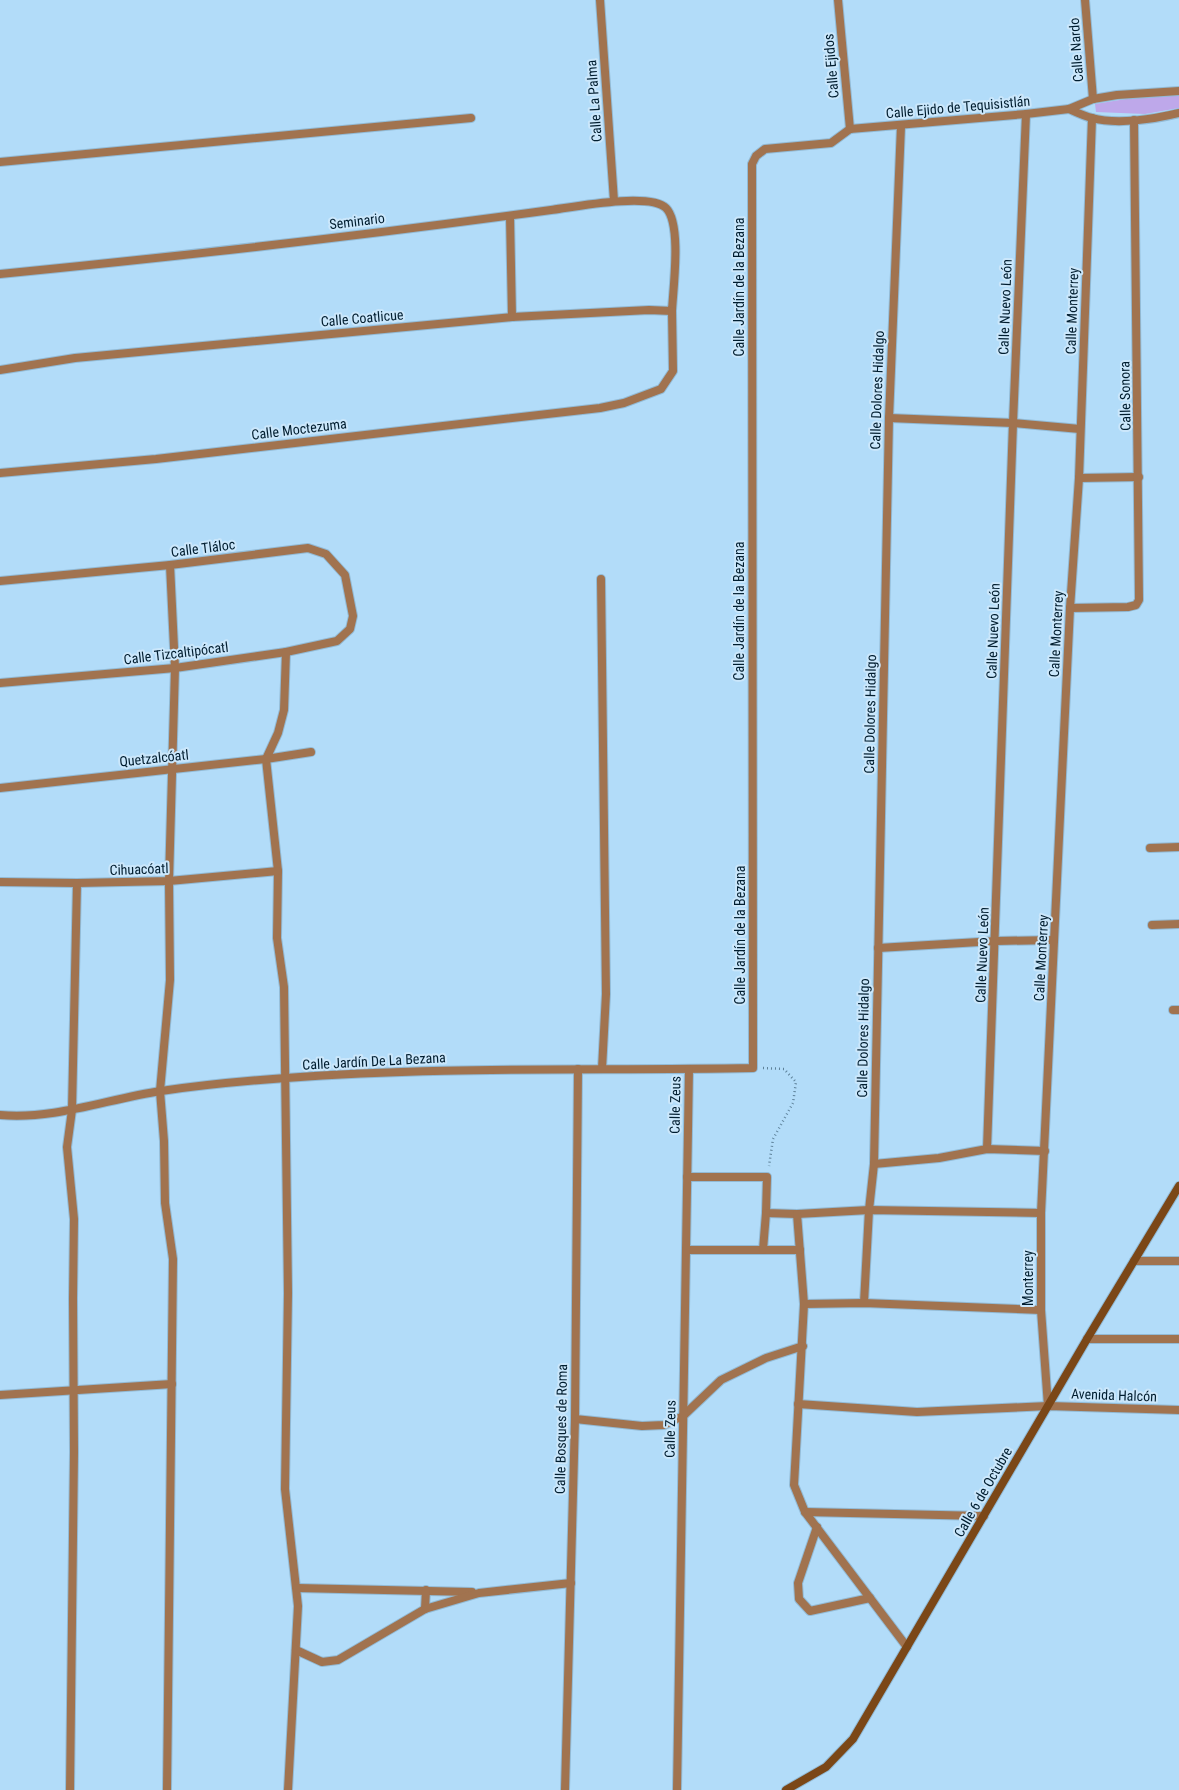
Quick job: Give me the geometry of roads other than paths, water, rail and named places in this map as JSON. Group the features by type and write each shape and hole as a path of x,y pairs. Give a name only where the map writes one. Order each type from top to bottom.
{"street":[{"name":"Calle La Palma","path":"600,0 614,201"},
{"name":"Calle Ejidos","path":"838,0 850,129"},
{"name":"Calle Nardo","path":"1086,0 1092,99"},
{"path":"1069,109 1092,99 1117,94 1179,91"},
{"name":"Calle Ejido de Tequisistlán","path":"850,129 901,126 1069,109"},
{"path":"1069,109 1092,118 1134,120 1165,116 1179,112"},
{"name":"Calle Nuevo León","path":"987,1149 996,941 1013,423 1026,114"},
{"path":"0,162 471,118"},
{"name":"Calle Monterrey","path":"1045,1151 1070,608 1079,478 1092,118"},
{"name":"Calle Sonora","path":"1070,608 1128,607 1136,605 1139,600 1139,477 1134,120"},
{"name":"Calle Dolores Hidalgo","path":"864,1303 868,1210 874,1164 889,418 901,126"},
{"name":"Calle Jardín de la Bezana","path":"753,1068 752,164 756,156 766,149 831,143 850,129"},
{"name":"Seminario","path":"0,274 166,257 510,216 614,201 655,202 666,208 672,222 676,256 672,311"},
{"path":"510,216 512,317"},
{"name":"Calle Coatlicue","path":"0,370 75,358 512,317 649,310 672,311"},
{"name":"Calle Moctezuma","path":"0,473 156,459 600,408 624,403 661,390 673,371 672,311"},
{"path":"889,418 1013,423 1080,429"},
{"path":"1079,478 1139,477"},
{"name":"Calle Tláloc","path":"0,581 170,565 308,548 326,554 345,575 353,616 350,629"},
{"path":"168,1790 174,1259 165,1203 164,1140 160,1091 170,980 168,881 175,668 170,565"},
{"path":"601,579 606,994 602,1069"},
{"name":"Calle Tizcaltipócatl","path":"0,683 175,668 286,652 337,641 350,629"},
{"path":"286,652 284,710 278,733 266,759 278,871 277,938 284,987 288,1293 285,1489 298,1606 288,1790"},
{"name":"Quetzalcóatl","path":"0,788 266,759 311,752"},
{"path":"1150,848 1179,847"},
{"name":"Cihuacóatl","path":"0,882 77,883 168,881 278,871"},
{"path":"70,1790 74,1219 68,1147 72,1110 77,883"},
{"path":"1152,925 1179,924"},
{"path":"878,948 996,941 1054,940"},
{"name":"Calle Jardín De La Bezana","path":"0,1115 22,1115 72,1110 160,1091 286,1078 459,1070 753,1068"},
{"name":"Calle Bosques de Roma","path":"565,1790 575,1419 578,1069"},
{"name":"Calle Zeus","path":"677,1790 689,1069"},
{"path":"874,1164 938,1158 987,1149 1045,1151"},
{"name":"Monterrey","path":"1045,1151 1041,1213 1041,1310 1048,1406"},
{"path":"687,1177 767,1177 763,1250"},
{"name":"Calle 6 de Octubre","path":"786,1790 826,1767 853,1740 1087,1339 1178,1188"},
{"path":"766,1213 797,1214 868,1210 1041,1213"},
{"path":"797,1214 804,1304 803,1346 798,1404 794,1485 805,1512 907,1647"},
{"path":"686,1250 800,1250"},
{"path":"1134,1261 1179,1261"},
{"path":"804,1304 864,1303 1041,1310"},
{"path":"1087,1339 1179,1339"},
{"path":"575,1419 642,1426 664,1425 683,1416 721,1380 766,1358 803,1346"},
{"path":"0,1395 172,1384"},
{"name":"Avenida Halcón","path":"798,1404 917,1412 1048,1406 1179,1410"},
{"path":"805,1512 984,1516"},
{"path":"817,1527 798,1583 799,1599 810,1611 870,1598"},
{"path":"296,1650 322,1662 338,1660 425,1609 479,1593 571,1582"},
{"path":"296,1588 426,1590 479,1593"},
{"path":"425,1609 426,1590"}]}
